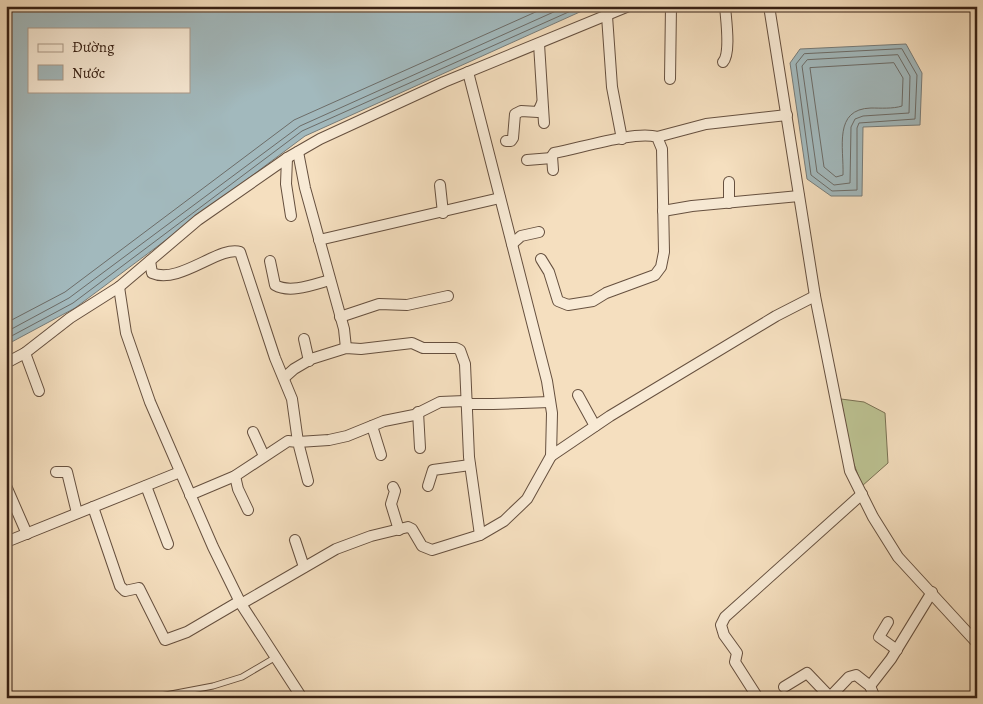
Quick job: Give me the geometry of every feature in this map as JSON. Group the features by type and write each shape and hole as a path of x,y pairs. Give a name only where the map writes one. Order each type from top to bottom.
{"street":[{"path":"6,363 25,353 70,318 119,287 198,220 287,158 348,126 468,72 629,6"},
{"path":"670,78 672,6"},
{"path":"723,62 727,57 725,6"},
{"path":"769,6 814,296 850,471 898,557 977,643"},
{"path":"607,16 612,87 622,139"},
{"path":"539,44 544,123"},
{"path":"93,507 120,586 125,591 139,588 165,640 187,632 351,542 410,528 422,546 432,550 480,535 504,521 518,508 532,491 551,456 553,432 550,402 468,72"},
{"path":"506,141 511,141 513,138 515,114 521,111 538,112 542,102"},
{"path":"554,170 552,158 554,153 622,139 652,136 657,138 706,124 787,114"},
{"path":"542,259 549,272 558,301 568,305 594,301 606,293 654,275 661,267 664,252 662,149 657,138"},
{"path":"298,152 340,317 346,348"},
{"path":"287,158 286,184 291,216"},
{"path":"527,160 552,158"},
{"path":"729,182 729,203"},
{"path":"440,185 442,213"},
{"path":"663,211 799,196"},
{"path":"319,240 442,213 500,198"},
{"path":"512,244 521,236 539,232"},
{"path":"150,261 152,273 160,275 188,269 230,251 240,252 294,407 298,442 308,481"},
{"path":"270,261 275,285 278,287 301,287 330,280"},
{"path":"119,287 126,333 150,402 190,495 241,602 302,698"},
{"path":"340,317 379,304 407,305 448,296"},
{"path":"551,456 595,426 776,316 814,296"},
{"path":"304,339 308,361"},
{"path":"285,377 308,361 346,348 360,349 412,343 422,348 458,349 464,360 470,465 480,535"},
{"path":"25,353 39,390"},
{"path":"578,395 595,426"},
{"path":"190,495 235,476 284,442 335,439 372,426 414,415 440,402 466,401 471,404 550,402"},
{"path":"418,412 420,448"},
{"path":"372,426 381,456"},
{"path":"253,432 264,456"},
{"path":"428,486 433,470 470,465"},
{"path":"56,472 67,472 77,513"},
{"path":"6,542 180,472"},
{"path":"235,476 238,489 248,510"},
{"path":"6,486 27,534"},
{"path":"146,486 168,544"},
{"path":"393,487 395,491 391,504 398,530"},
{"path":"758,698 736,662 737,652 724,635 721,625 725,617 862,494"},
{"path":"295,540 304,567"},
{"path":"870,686 897,650 932,592"},
{"path":"888,622 879,637 897,650"},
{"path":"784,687 806,673 829,697 851,676 859,677 870,686 875,698"}],"lane":[{"path":"150,698 213,686 242,677 276,657"}],"green space":[{"path":"841,399 864,402 885,413 888,463 862,486 851,456"}],"water":[{"path":"6,6 593,6 305,136 75,308 6,345"},
{"path":"906,44 922,73 920,125 863,127 862,196 831,196 807,179 790,63 800,49"}]}
